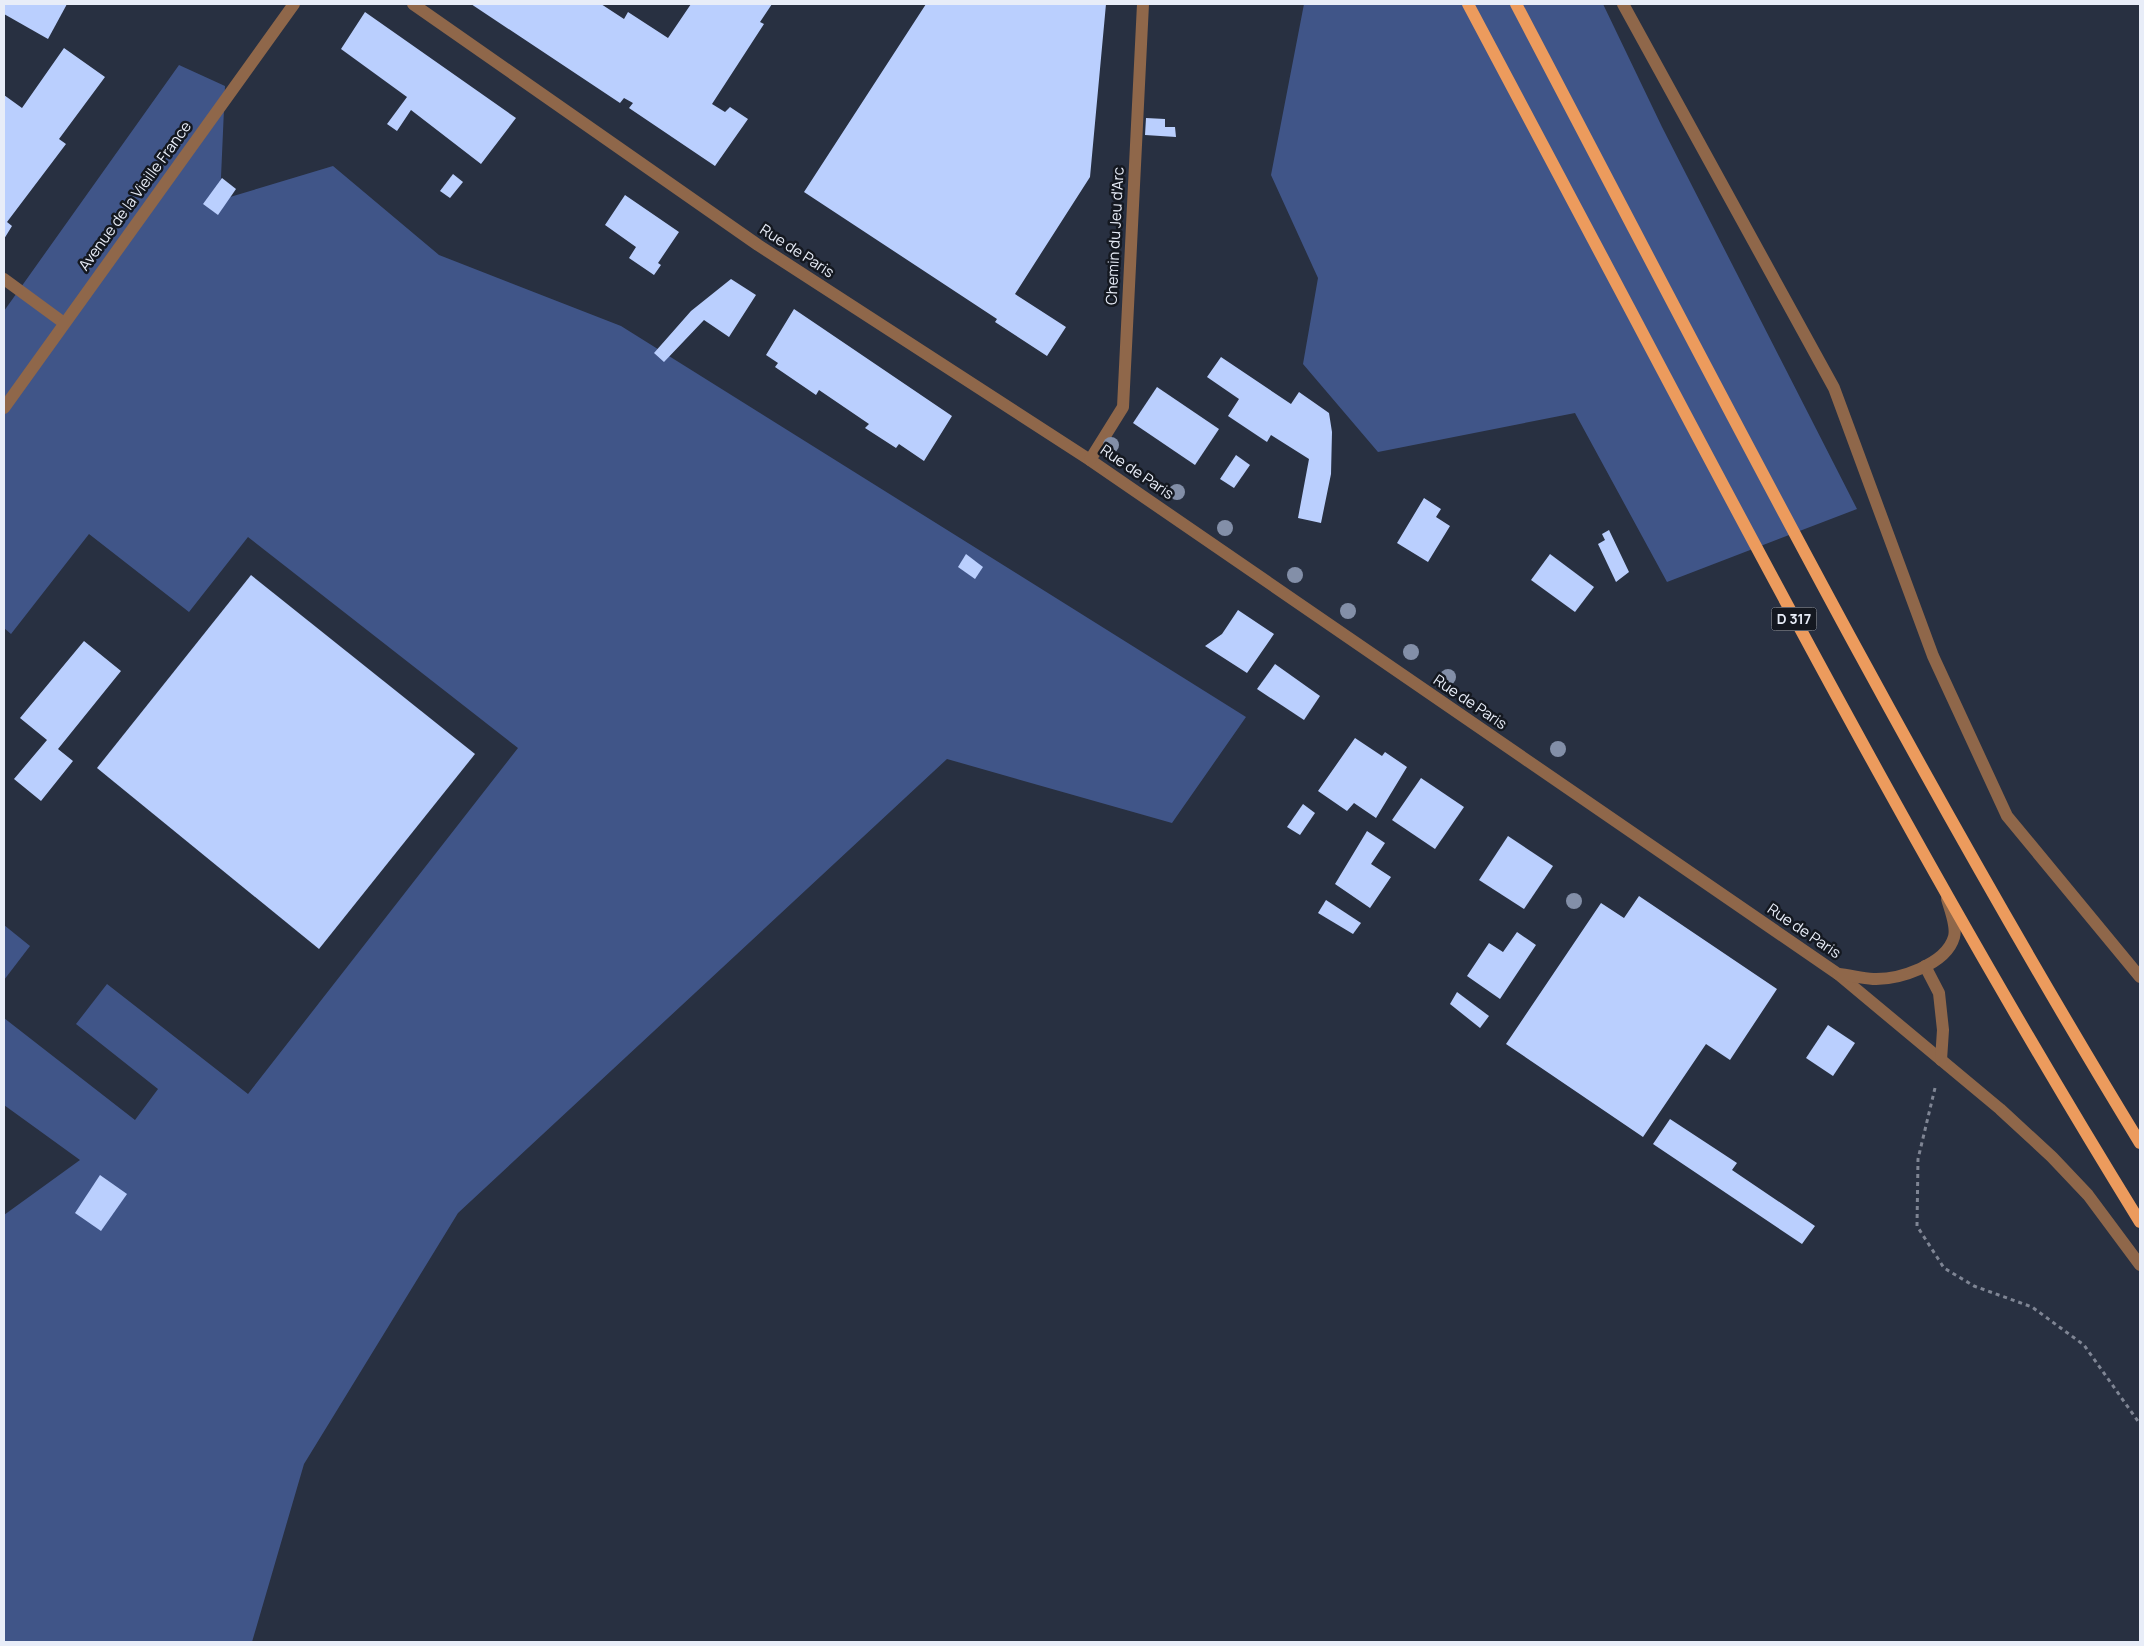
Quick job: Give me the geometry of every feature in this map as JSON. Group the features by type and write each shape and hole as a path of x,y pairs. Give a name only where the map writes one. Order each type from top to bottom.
{"main road":[{"name":"D 317","path":"1468,4 1766,567 1947,897 2068,1106 2140,1222"},
{"name":"D 317","path":"1516,4 1897,724 2026,952 2140,1143"}],"street":[{"name":"Avenue de la Vieille France","path":"4,408 294,4"},
{"name":"Rue de Paris","path":"413,4 758,245 1090,460 1838,974 2000,1109 2052,1157 2088,1195 2140,1265"},
{"name":"Chemin du Jeu d'Arc","path":"1090,460 1124,407 1143,4"},
{"path":"1623,4 1834,388 1933,656 2007,816 2140,977"},
{"path":"4,279 64,323"},
{"name":"Rue de Paris","path":"1838,974 1873,979 1898,976 1925,966 1940,956 1954,937 1954,926 1947,897"},
{"path":"1925,966 1940,994 1943,1030 1941,1060"}],"path":[{"path":"1941,1060 1918,1159 1917,1226 1944,1268 1974,1286 2032,1307 2084,1345 2140,1424"}],"shaded area":[{"path":"1304,4 1603,4 1662,127 1857,509 1667,582 1575,413 1378,452 1303,364 1318,278 1271,175"},
{"path":"179,65 225,86 220,200 333,166 439,255 621,326 1246,717 1172,823 947,759 458,1213 304,1464 252,1642 4,1642 4,1215 80,1160 4,1105 4,1018 135,1120 158,1089 76,1024 107,984 248,1094 518,748 248,537 189,612 89,534 11,634 4,628 4,311"},
{"path":"4,925 30,946 4,980"}],"building":[{"path":"4,4 67,4 48,39 4,14"},
{"path":"471,4 601,4 624,19 628,12 668,38 691,4 772,4 760,22 764,24 712,104 725,112 730,107 748,119 715,166 629,108 633,103 624,98 620,103"},
{"path":"926,4 1106,4 1090,177 1015,294 1066,327 1047,356 995,322 997,319 804,192"},
{"path":"365,12 516,118 481,164 411,110 397,131 387,124 407,97 341,49"},
{"path":"64,48 105,77 59,139 66,144 7,222 12,226 4,239 4,95 22,108"},
{"path":"1146,118 1165,119 1165,127 1175,127 1176,137 1145,135"},
{"path":"453,174 463,182 450,198 440,191"},
{"path":"222,178 236,189 218,215 203,204"},
{"path":"625,195 679,232 658,263 661,265 654,275 629,258 636,247 605,225"},
{"path":"731,279 756,295 729,337 704,320 664,362 654,353 691,311"},
{"path":"794,309 952,416 924,461 899,444 896,448 865,428 869,424 819,390 816,395 775,367 778,363 766,355"},
{"path":"1221,357 1291,404 1299,392 1329,413 1332,432 1331,474 1321,523 1298,518 1309,459 1271,435 1267,442 1228,416 1239,399 1207,377"},
{"path":"1157,387 1219,429 1195,465 1133,423"},
{"path":"1236,455 1250,465 1234,488 1220,479"},
{"path":"1424,498 1441,509 1436,517 1450,526 1428,562 1397,543"},
{"path":"1609,530 1629,572 1616,582 1598,544 1605,540 1602,534"},
{"path":"966,554 983,567 975,579 958,567"},
{"path":"1550,554 1594,587 1575,612 1531,580"},
{"path":"251,575 475,754 319,949 97,768"},
{"path":"1238,610 1274,634 1247,673 1205,646 1222,634"},
{"path":"84,641 121,671 58,749 73,761 41,801 14,779 47,740 20,718"},
{"path":"1275,664 1320,696 1304,720 1257,689"},
{"path":"1355,738 1382,756 1385,752 1407,767 1376,818 1354,803 1347,811 1318,791"},
{"path":"1421,778 1464,807 1435,849 1392,820"},
{"path":"1303,804 1315,813 1300,835 1287,827"},
{"path":"1367,831 1385,843 1371,864 1391,877 1370,908 1335,884"},
{"path":"1508,836 1553,866 1524,909 1479,880"},
{"path":"1639,896 1777,989 1730,1060 1706,1044 1643,1137 1506,1044 1601,903 1624,918"},
{"path":"1326,900 1361,923 1353,934 1318,913"},
{"path":"1517,932 1536,945 1500,999 1467,976 1489,943 1503,952"},
{"path":"1457,992 1489,1016 1480,1028 1450,1004"},
{"path":"1828,1025 1855,1043 1833,1076 1806,1058"},
{"path":"1670,1119 1737,1163 1732,1170 1815,1226 1802,1244 1653,1144"},
{"path":"100,1175 127,1194 101,1231 75,1213"}]}
